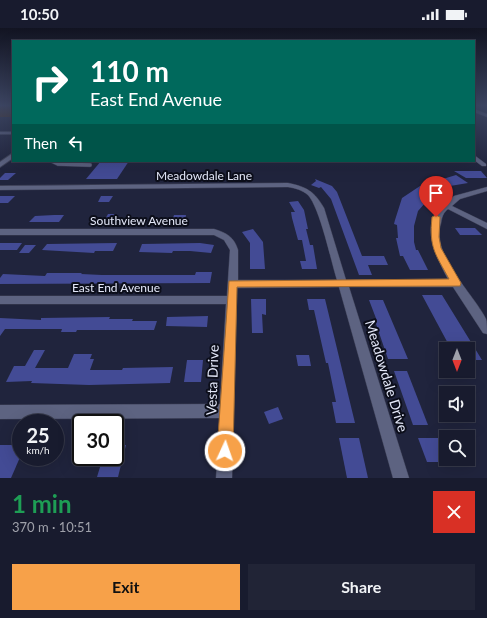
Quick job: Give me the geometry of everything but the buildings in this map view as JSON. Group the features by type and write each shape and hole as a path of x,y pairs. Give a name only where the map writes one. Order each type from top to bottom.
{"street":[{"path":"0,165 12,156"},
{"path":"475,158 484,166"},
{"name":"Meadowdale Lane","path":"0,188 288,185 301,187 314,196 320,208 342,283"},
{"path":"487,189 463,194 445,205 436,217 434,237 437,248 456,283 487,329"},
{"path":"445,205 487,226"},
{"name":"Southview Avenue","path":"0,232 214,232 222,234 230,239 232,244 234,250 232,284"},
{"name":"Meadowdale Drive","path":"342,283 401,478"},
{"path":"232,284 456,283"},
{"name":"Vesta Drive","path":"224,478 232,284"},
{"name":"East End Avenue","path":"0,300 231,300"},
{"path":"0,412 227,411"}],"lane":[{"path":"0,133 12,133"},
{"path":"54,162 58,164 90,165"}],"route":[{"path":"225,451 232,284 456,283 437,248 434,237 436,217"}]}
